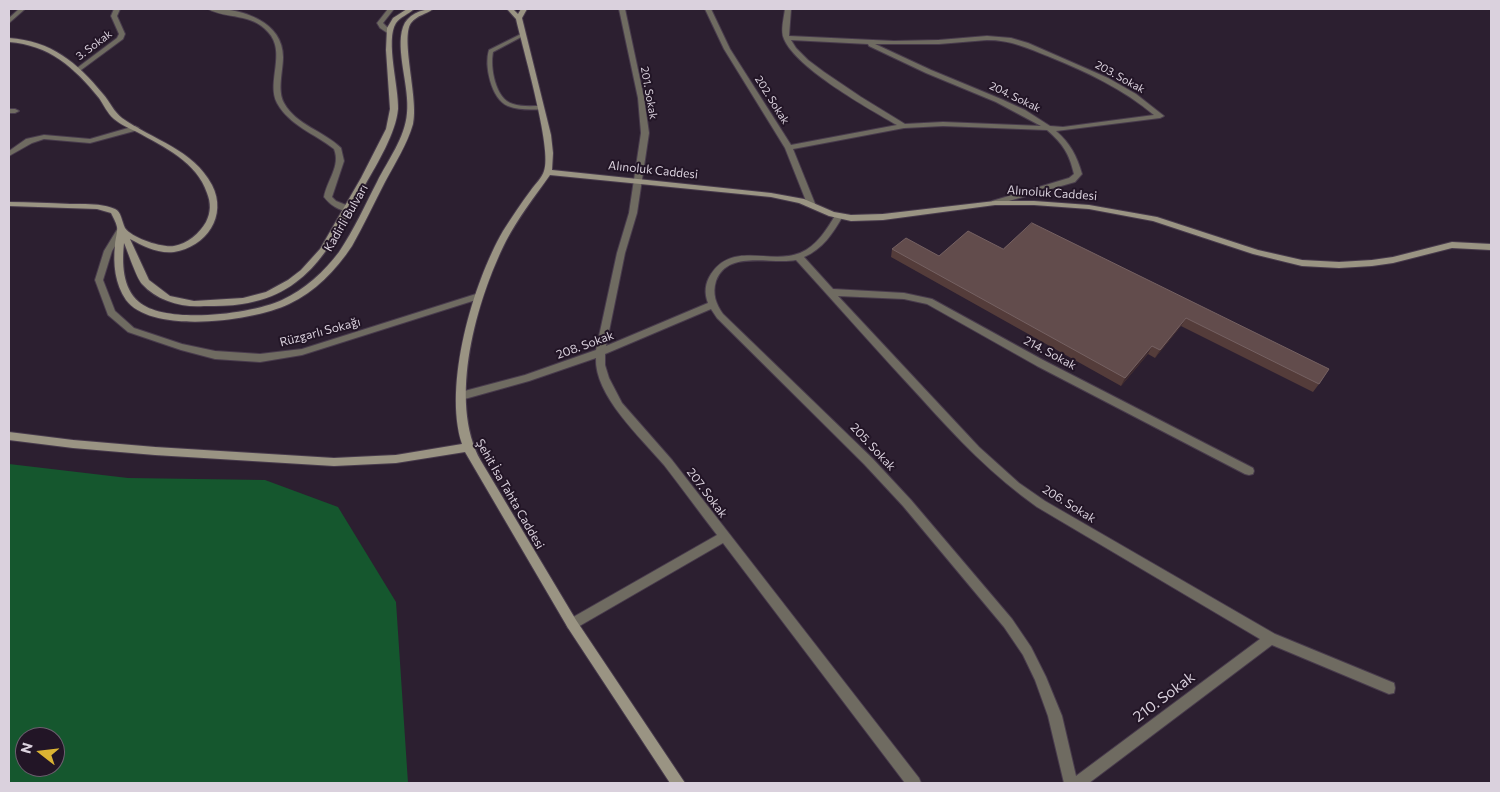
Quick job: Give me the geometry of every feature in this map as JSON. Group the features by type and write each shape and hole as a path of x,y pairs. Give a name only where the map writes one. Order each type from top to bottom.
{"street":[{"path":"10,18 22,9"},
{"name":"3. Sokak","path":"79,69 120,39 122,34 114,16 117,9"},
{"path":"211,9 257,21 266,25 275,34 281,54 278,83 279,100 295,119 337,148 341,154 341,161 328,197 333,203 348,209"},
{"path":"391,9 380,23 389,32 395,19 411,9"},
{"name":"Kadirli Bulvarı","path":"121,230 117,261 123,284 135,304 152,314 183,318 224,316 274,307 298,295 323,275 343,252 398,150 411,114 405,29 413,17 430,9"},
{"path":"510,9 522,13 523,34 550,154 548,172"},
{"name":"201. Sokak","path":"622,9 644,117 643,148 636,181"},
{"name":"202. Sokak","path":"708,9 727,49 789,148 812,206"},
{"path":"788,9 786,38 796,51 826,77 864,103 904,126"},
{"name":"Kadirli Bulvarı","path":"121,230 145,282 167,298 186,303 228,303 256,299 291,282 304,272 323,251 348,209 393,123 394,109 389,32"},
{"name":"203. Sokak","path":"786,38 866,43 1010,39 1118,86 1142,100 1160,116 1098,126 1049,128 951,124 904,126 789,148"},
{"path":"9,40 34,42 79,69 115,116 173,150 195,168 207,182 213,199 214,212 198,237 186,246 174,249 158,248 121,230 117,216 114,211 108,208 9,204"},
{"name":"204. Sokak","path":"866,43 934,74 1017,108 1049,128 1068,148 1075,160 1078,174 1072,180 1064,184 995,203"},
{"path":"9,154 37,138 90,141 135,128"},
{"name":"Alınoluk Caddesi","path":"548,172 771,195 840,216 865,218 995,203 1060,204 1136,215 1302,264 1339,265 1372,263 1393,260 1452,245 1491,247"},
{"name":"Şehit İsa Tahta Caddesi","path":"548,172 503,240 479,296 465,363 461,396 462,422 468,447 495,496 572,624 678,783"},
{"name":"207. Sokak","path":"636,181 633,213 616,274 600,354 600,365 604,378 618,406 668,463 914,783"},
{"path":"712,305 708,295 711,283 716,271 724,263 735,260 798,257 809,252 827,237 840,216"},
{"name":"Rüzgarlı Sokağı","path":"121,230 108,251 100,280 112,313 131,330 181,347 215,355 260,358 302,352 479,296"},
{"name":"206. Sokak","path":"798,257 975,450 1015,486 1084,530 1271,638 1389,688"},
{"name":"214. Sokak","path":"830,292 904,296 929,301 1040,363 1249,471"},
{"name":"208. Sokak","path":"461,396 533,377 600,354 641,338 712,305"},
{"name":"205. Sokak","path":"712,305 720,316 868,460 1008,622 1027,651 1040,677 1055,716 1071,783"},
{"path":"9,436 154,451 343,462 396,459 468,447"},
{"path":"572,624 724,537"},
{"name":"210. Sokak","path":"1078,783 1271,638"}],"lane":[{"path":"523,34 491,51 488,64 498,98 508,105 541,108"}],"green space":[{"path":"9,464 128,478 265,480 338,507 396,602 408,783 9,783"}],"building":[{"path":"1032,223 1329,369 1319,384 1186,318 1160,350 1152,346 1125,378 892,249 906,238 939,256 968,231 1003,249"}]}
